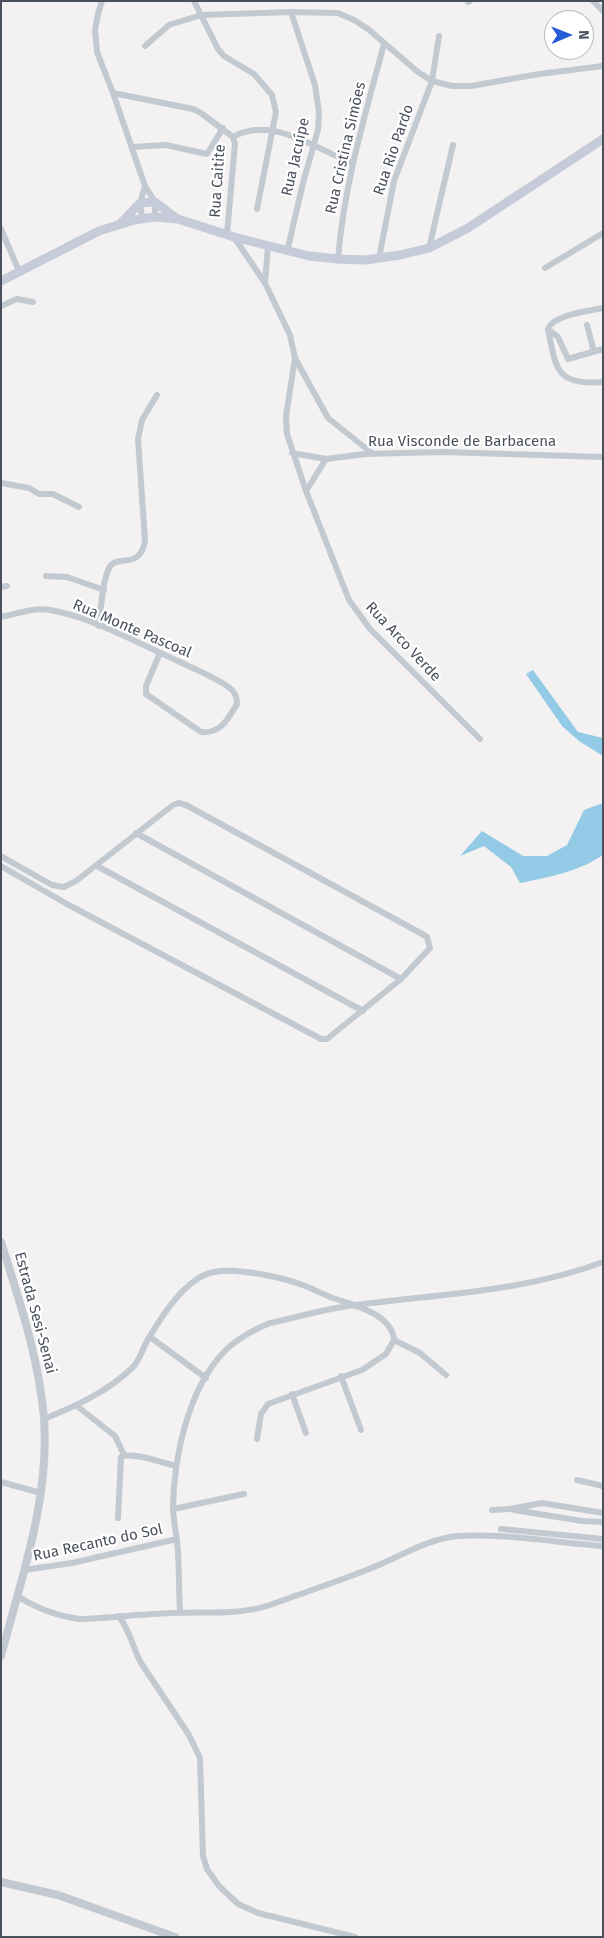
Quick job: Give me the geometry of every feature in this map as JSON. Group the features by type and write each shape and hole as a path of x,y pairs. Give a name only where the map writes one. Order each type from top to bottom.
{"main road":[{"path":"1,281 100,231 142,218 155,217 178,220 288,252 338,259 379,258 429,248 468,228 603,139"},
{"path":"120,224 140,203 155,202 178,220"}],"street":[{"path":"102,1 95,30 97,52 114,93 145,186 155,202 155,217"},
{"name":"Rua Jacuípe","path":"194,1 221,52 250,70 272,95 276,106 273,131 257,209"},
{"path":"593,1 603,11"},
{"path":"145,46 169,25 201,15 291,12 343,14 368,29 418,72 432,81 452,86 471,86 522,76 603,66"},
{"name":"Rua Jacuípe","path":"288,252 319,122 319,102 291,12"},
{"name":"Rua Rio Pardo","path":"379,258 394,181 432,81 439,36"},
{"name":"Rua Cristina Simões","path":"338,259 342,216 352,163 384,44"},
{"path":"114,93 189,108 201,113 233,136"},
{"name":"Rua Caitite","path":"133,147 166,145 207,154 223,128"},
{"name":"Rua Caitite","path":"231,235 235,144 233,136 246,130 260,129 273,131 314,145 352,163"},
{"path":"429,248 453,145"},
{"path":"142,218 140,203 145,186"},
{"path":"1,229 19,271"},
{"path":"545,268 603,234"},
{"path":"231,235 265,283 289,332 294,358 328,418 373,454"},
{"path":"265,283 268,246"},
{"path":"1,306 17,299 33,302"},
{"path":"603,308 558,319 550,324 548,329 555,366 563,375 580,383 603,382"},
{"path":"587,325 594,352"},
{"path":"548,329 558,337 568,359 603,349"},
{"name":"Rua Arco Verde","path":"294,358 286,416 287,434 306,491 349,600 370,629 480,739"},
{"path":"99,626 109,568 113,564 141,555 144,547 138,439 142,420 157,395"},
{"name":"Rua Visconde de Barbacena","path":"292,453 326,459 373,454 480,452 603,457"},
{"path":"306,491 326,459"},
{"path":"2,485 29,488 39,494 53,494 79,507"},
{"path":"46,576 67,577 104,590"},
{"name":"Rua Monte Pascoal","path":"1,617 47,610 99,626 160,653 197,670 230,688 236,695 237,704 227,722 216,730 206,732 196,729 146,694 146,686 160,653"},
{"path":"1,856 52,885 64,887 70,885 97,866 176,803 186,805 424,935 430,948 401,979 363,1011 327,1039 318,1038 1,866"},
{"path":"136,833 401,979"},
{"path":"97,866 363,1011"},
{"path":"57,898 64,887"},
{"name":"Estrada Sesi-Senai","path":"1,1242 33,1348 44,1419 41,1492 24,1570 1,1656"},
{"path":"180,1612 173,1509 176,1466 189,1413 211,1368 235,1342 257,1328 270,1323 354,1305 509,1287 550,1279 603,1262"},
{"path":"44,1419 77,1406 100,1393 134,1366 167,1310 183,1291 198,1279 214,1272 246,1273 290,1281 354,1305 386,1321 394,1334 394,1340 386,1354 362,1370 275,1400 264,1408 261,1414 257,1439"},
{"path":"150,1337 206,1378"},
{"path":"394,1340 420,1353 446,1375"},
{"path":"341,1376 361,1430"},
{"path":"292,1394 306,1433"},
{"path":"77,1406 116,1436 124,1455"},
{"path":"124,1455 132,1455 176,1466"},
{"path":"118,1518 120,1461 124,1455"},
{"path":"577,1480 603,1486"},
{"path":"1,1482 41,1492"},
{"path":"173,1509 244,1494"},
{"path":"492,1510 510,1509 542,1503 603,1513"},
{"path":"510,1509 582,1521 603,1522"},
{"path":"501,1529 603,1539"},
{"path":"17,1596 30,1604 65,1617 79,1619 180,1612 228,1614 257,1610 449,1537 474,1536 603,1546"},
{"name":"Rua Recanto do Sol","path":"24,1570 72,1562 176,1539"},
{"path":"119,1616 130,1632 136,1655 189,1735 200,1758 203,1856 207,1868 219,1886 238,1904 258,1913 355,1937"},
{"path":"1,1882 58,1895 175,1937"}],"water":[{"path":"533,670 578,732 603,738 603,756 579,741 562,726 526,674"},
{"path":"603,803 603,855 584,866 520,883 511,867 484,846 460,856 482,831 523,856 547,856 567,845 584,810"}]}
